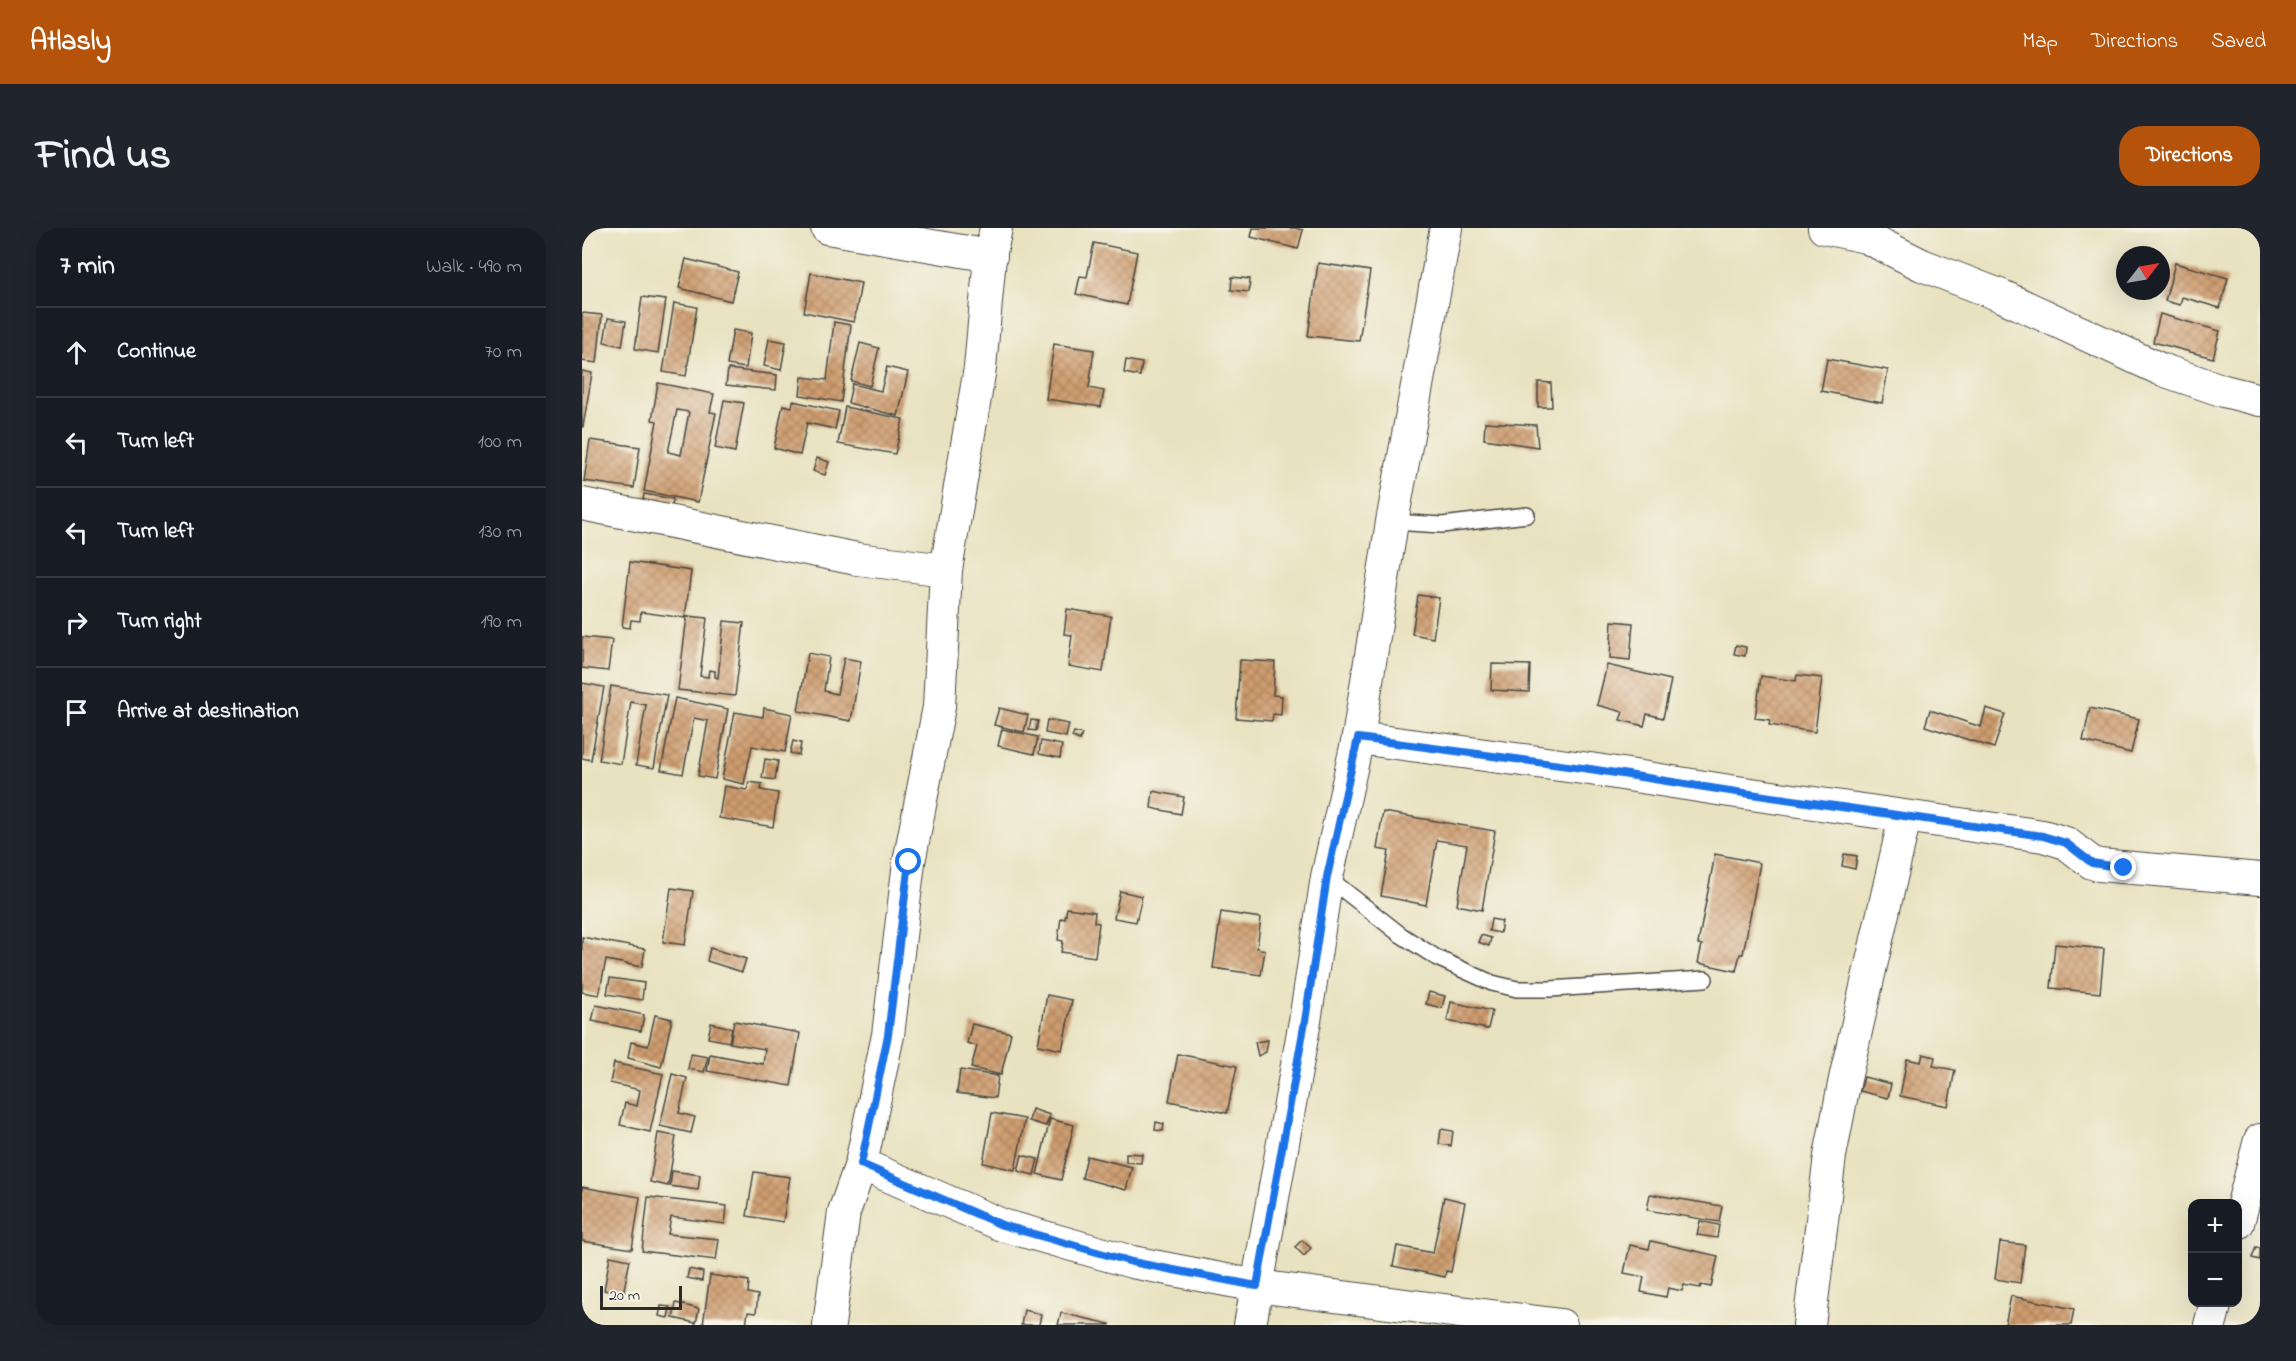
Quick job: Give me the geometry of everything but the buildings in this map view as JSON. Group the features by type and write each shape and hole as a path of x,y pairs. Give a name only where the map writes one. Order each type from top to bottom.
{"street":[{"path":"827,228 994,242 980,368 946,570 939,707 909,862 888,1035 861,1164 844,1212 829,1325"},
{"path":"1250,1325 1301,1044 1327,877 1358,738 1392,522 1446,228"},
{"path":"1824,228 1867,233 1922,265 2002,296 2160,369 2224,391 2260,400"},
{"path":"582,504 857,559 946,570"},
{"path":"1358,738 1579,767 2050,838 2066,843 2092,863 2099,865 2260,879"},
{"path":"1809,1325 1830,1156 1845,1079 1905,817"},
{"path":"2242,1208 2260,1140"},
{"path":"861,1164 1002,1225 1132,1262 1257,1286 1561,1325"},
{"path":"2210,1325 2215,1307"}],"lane":[{"path":"1392,522 1442,525 1476,523 1527,515"},
{"path":"1327,877 1410,941 1437,958 1492,983 1517,989 1550,989 1705,979"}],"route":[{"path":"909,862 888,1035 861,1164 1002,1225 1132,1262 1257,1286 1305,1021 1327,877 1358,738 1454,749 2043,836 2066,843 2092,863 2124,868"}]}
